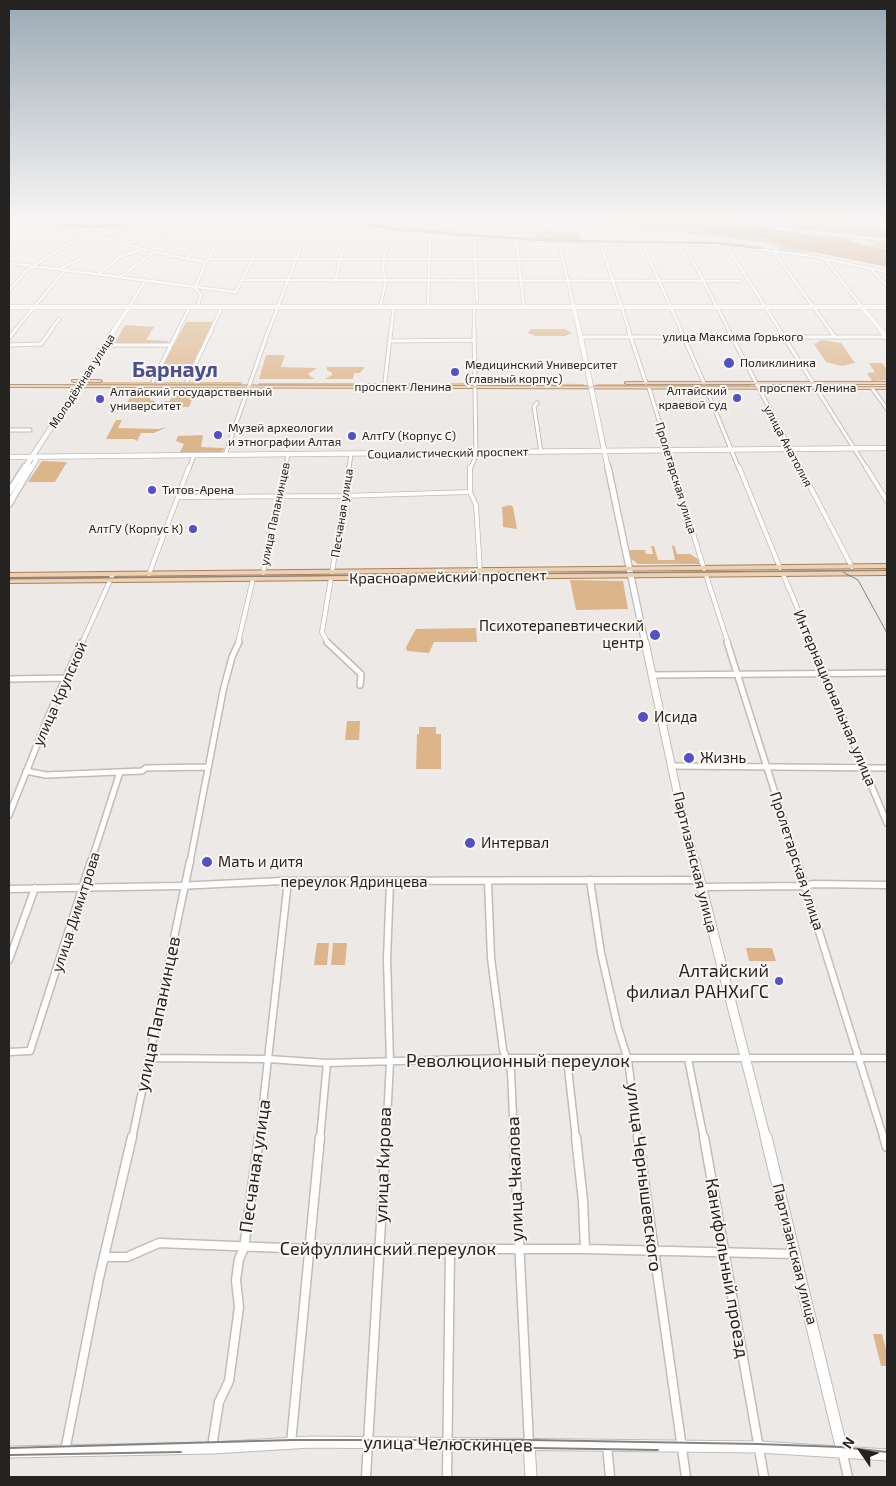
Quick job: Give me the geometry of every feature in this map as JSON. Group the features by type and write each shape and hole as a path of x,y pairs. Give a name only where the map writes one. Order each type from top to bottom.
{"main road":[{"path":"9,307 887,307"},
{"name":"Молодёжная улица","path":"9,492 129,307"},
{"path":"862,307 887,337"},
{"name":"Партизанская улица","path":"574,308 603,451 672,766 842,1450"},
{"name":"проспект Ленина","path":"9,381 705,386 755,384 887,388"},
{"name":"проспект Ленина","path":"9,386 385,382 473,385"},
{"name":"проспект Ленина","path":"815,386 887,383"},
{"name":"Социалистический проспект","path":"9,456 225,456 887,448"},
{"name":"Молодёжная улица","path":"9,504 36,460 34,455"},
{"name":"Красноармейский проспект","path":"782,571 887,566"},
{"name":"Красноармейский проспект","path":"446,574 480,571 630,573"},
{"name":"Красноармейский проспект","path":"9,581 149,574 887,572"},
{"name":"Красноармейский проспект","path":"9,575 253,579 332,575"},
{"name":"улица Челюскинцев","path":"9,1452 212,1448 291,1443 367,1443 759,1447 842,1450 887,1455"},
{"name":"улица Чкалова","path":"529,1444 531,1477"}],"street":[{"path":"9,338 49,289"},
{"name":"Молодёжная улица","path":"129,307 140,289"},
{"path":"196,289 201,295 196,307"},
{"path":"209,289 237,292 239,289"},
{"path":"225,456 277,307 285,289"},
{"path":"380,307 384,289"},
{"path":"428,289 428,307"},
{"path":"476,289 477,302"},
{"path":"521,289 524,307"},
{"name":"Партизанская улица","path":"569,289 574,308"},
{"name":"Пролетарская улица","path":"615,289 668,451 887,1147"},
{"name":"Интернациональная улица","path":"662,289 732,450 887,823"},
{"name":"улица Анатолия","path":"706,289 852,567"},
{"path":"754,289 887,501"},
{"path":"802,289 835,336"},
{"path":"848,289 862,307"},
{"path":"153,381 190,307"},
{"path":"385,382 394,307"},
{"path":"474,307 473,385 476,453 475,460 470,468 470,492 476,505 480,571"},
{"path":"187,381 222,308"},
{"path":"9,345 41,344 58,319"},
{"name":"улица Максима Горького","path":"580,337 887,337"},
{"path":"390,341 474,340"},
{"path":"104,345 170,345"},
{"path":"872,388 887,409"},
{"path":"536,403 534,407 541,452"},
{"path":"9,430 30,430"},
{"name":"Песчаная улица","path":"351,454 322,632 328,643 360,674 360,685"},
{"path":"149,574 194,455"},
{"name":"улица Папанинцев","path":"263,573 270,546 269,536 288,455"},
{"path":"178,497 345,496 470,492"},
{"name":"улица Крупской","path":"9,815 66,678 112,577"},
{"name":"улица Папанинцев","path":"65,1451 104,1257 149,1058 185,885 223,691 232,657 241,637 253,579"},
{"path":"652,675 887,672"},
{"path":"9,679 66,678"},
{"path":"672,766 887,768"},
{"path":"26,771 46,775 142,771 146,768 208,768"},
{"name":"улица Димитрова","path":"9,1052 30,1051 120,772"},
{"name":"переулок Ядринцева","path":"9,888 84,888 288,881 488,882 590,880 805,886 813,884 887,885"},
{"name":"улица Чернышевского","path":"590,880 601,953 618,1028 628,1060 686,1477"},
{"name":"Песчаная улица","path":"212,1448 219,1402 229,1381 239,1307 236,1280 238,1259 244,1248 288,881"},
{"name":"улица Кирова","path":"366,1477 380,1250 386,1101 390,1062 387,959 390,882"},
{"name":"улица Чкалова","path":"488,882 491,958 505,1058 511,1071 518,1249 529,1444"},
{"path":"9,960 36,888"},
{"name":"Революционный переулок","path":"149,1058 268,1059 327,1063 505,1058 628,1060 887,1058"},
{"path":"567,1059 583,1201 586,1249"},
{"name":"Канифольный проезд","path":"688,1059 710,1167 764,1477"},
{"path":"291,1443 327,1063"},
{"name":"Сейфуллинский переулок","path":"104,1257 127,1257 159,1243 244,1248 380,1250 586,1249 794,1254"},
{"path":"447,1477 450,1250"},
{"path":"607,1446 610,1477"},
{"name":"Партизанская улица","path":"842,1450 848,1477"}],"shaded area":[{"path":"186,322 213,322 188,375 158,375"},
{"path":"125,325 154,327 146,340 168,341 166,344 114,344"},
{"path":"531,329 564,329 572,333 565,336 535,336 528,333"},
{"path":"822,340 841,343 855,363 842,366 826,362 814,344"},
{"path":"266,355 285,355 281,367 317,368 308,374 314,379 259,379"},
{"path":"869,363 882,363 887,370 887,380 872,381 867,373 875,372"},
{"path":"327,367 364,368 360,373 354,373 353,379 325,379 332,375 327,370"},
{"path":"89,382 242,382 241,385 87,385"},
{"path":"259,383 464,383 464,386 258,385"},
{"path":"483,383 584,384 584,387 483,386"},
{"path":"596,384 749,384 751,387 597,387"},
{"path":"132,394 153,395 150,400 155,401 152,407 125,406"},
{"path":"194,395 189,407 162,407 165,401 170,401 172,396"},
{"path":"116,420 122,420 118,428 159,429 167,427 154,433 141,433 137,441 134,439 106,439"},
{"path":"203,435 201,447 224,448 223,452 180,452 184,444 176,441 178,436"},
{"path":"42,461 67,462 55,482 28,482"},
{"path":"510,505 513,507 517,529 503,527 502,507"},
{"path":"674,545 677,554 690,554 698,559 700,564 638,564 631,559 628,550 645,550 646,554 653,554 651,546 654,546 658,560 675,560 672,546"},
{"path":"570,580 623,581 628,609 576,610"},
{"path":"476,628 477,642 434,642 429,653 407,651 406,647 416,629"},
{"path":"347,721 360,721 359,740 345,740"},
{"path":"419,727 436,727 436,734 441,734 441,769 416,769"},
{"path":"317,943 329,943 327,965 314,965"},
{"path":"333,943 347,943 345,965 331,965"},
{"path":"746,948 772,948 776,961 749,961"},
{"path":"873,1334 882,1334 887,1353 887,1366 881,1366"}],"tram line":[{"path":"9,579 887,570"},
{"path":"843,572 858,580 887,633"},
{"path":"9,1448 292,1440 529,1440 758,1444 841,1447 887,1452"},
{"path":"471,1447 658,1450"},
{"path":"9,1455 181,1452"}],"place":[{"name":"Поликлиника","path":"729,363"},
{"name":"Медицинский Университет (главный корпус)","path":"455,372"},
{"name":"Алтайский краевой суд","path":"737,398"},
{"name":"Алтайский государственный университет","path":"100,399"},
{"name":"Музей археологии и этнографии Алтая","path":"218,435"},
{"name":"АлтГУ (Корпус С)","path":"352,436"},
{"name":"Титов-Арена","path":"152,490"},
{"name":"АлтГУ (Корпус К)","path":"193,529"},
{"name":"Психотерапевтический центр","path":"655,635"},
{"name":"Исида","path":"643,717"},
{"name":"Жизнь","path":"689,758"},
{"name":"Интервал","path":"470,843"},
{"name":"Мать и дитя","path":"207,862"},
{"name":"Алтайский филиал РАНХиГС","path":"779,981"}],"district":[{"name":"Барнаул","path":"175,370"}]}
